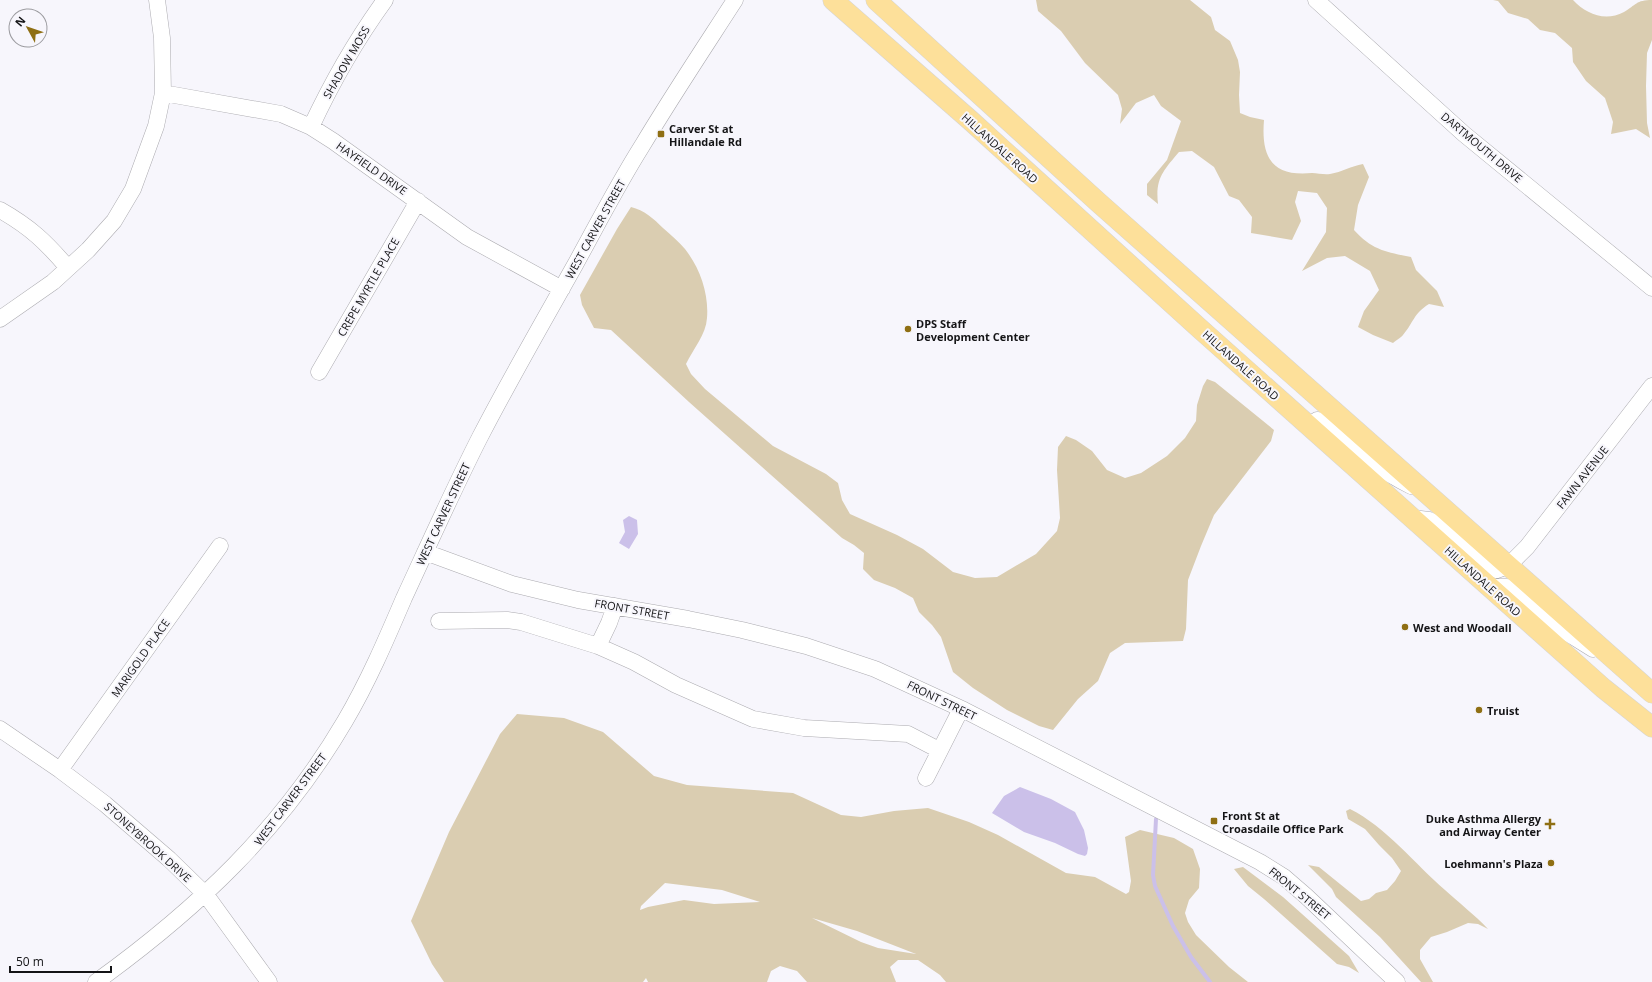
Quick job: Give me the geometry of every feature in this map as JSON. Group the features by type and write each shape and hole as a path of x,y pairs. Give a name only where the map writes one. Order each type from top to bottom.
{"main road":[{"name":"HILLANDALE ROAD","path":"833,0 970,120 1603,688 1652,727"},
{"path":"876,0 1099,204 1615,662 1652,693"}],"street":[{"path":"0,319 35,296 68,268 103,234 124,206 133,189 156,126 164,93 162,38 157,0"},
{"name":"SHADOW MOSS","path":"311,127 344,61 385,0"},
{"name":"WEST CARVER STREET","path":"96,982 149,943 206,895 250,850 273,824 299,790 337,734 349,714 384,644 472,452 506,388 641,147 735,0"},
{"name":"DARTMOUTH DRIVE","path":"1316,0 1464,134 1652,288"},
{"name":"HAYFIELD DRIVE","path":"164,93 281,114 311,127 478,244 562,289"},
{"name":"CREPE MYRTLE PLACE","path":"319,372 418,201"},
{"path":"0,210 29,228 41,238 68,268"},
{"name":"FAWN AVENUE","path":"1508,566 1527,547 1652,386"},
{"path":"1310,426 1316,420 1328,424 1370,461 1387,473 1427,494"},
{"path":"1412,518 1429,520 1447,529 1491,567 1497,570 1508,566"},
{"name":"MARIGOLD PLACE","path":"60,770 220,546"},
{"name":"FRONT STREET","path":"425,552 512,584 578,600 734,628 813,648 874,669 961,709 1260,862 1284,878 1306,896 1397,982"},
{"path":"1491,587 1507,587 1514,590 1553,624 1615,662"},
{"path":"598,646 615,606"},
{"path":"440,621 507,620 522,622 598,646 634,662 676,685 753,719 804,728 908,734 939,750"},
{"path":"926,778 961,709"},
{"name":"STONEYBROOK DRIVE","path":"0,729 60,770 105,804 170,859 206,895 269,982"}],"shaded area":[{"path":"1036,0 1190,0 1211,17 1215,30 1230,41 1238,60 1240,72 1240,113 1264,120 1264,144 1267,154 1272,162 1278,167 1287,171 1326,174 1363,164 1369,177 1358,205 1354,230 1373,246 1411,257 1416,270 1437,291 1444,307 1429,304 1420,311 1402,336 1393,343 1358,327 1364,311 1379,290 1370,271 1345,256 1327,258 1302,271 1326,232 1327,208 1317,193 1298,191 1295,202 1301,221 1292,240 1251,233 1252,217 1239,200 1229,196 1214,167 1192,151 1179,152 1165,170 1159,181 1157,195 1158,204 1147,195 1147,184 1167,160 1181,121 1161,106 1154,95 1136,103 1120,124 1122,109 1118,95 1085,63 1061,31 1038,11"},
{"path":"1493,0 1573,0 1590,13 1610,16 1624,12 1636,3 1652,0 1652,40 1647,53 1646,86 1647,123 1650,138 1636,129 1611,134 1613,122 1605,98 1586,81 1573,62 1572,48 1555,33 1540,30 1528,19 1508,13 1498,1"},
{"path":"631,207 640,210 656,221 680,244 690,256 699,273 707,300 707,318 702,336 686,364 691,374 705,389 773,446 826,474 838,483 842,500 850,514 897,535 923,549 953,572 975,578 997,577 1036,554 1057,531 1060,518 1057,470 1058,447 1066,436 1076,440 1092,451 1107,470 1125,478 1141,473 1167,456 1185,438 1196,421 1197,405 1203,386 1207,379 1215,382 1274,430 1271,441 1214,515 1188,580 1186,629 1183,641 1125,643 1110,653 1098,681 1078,699 1053,730 1039,726 1007,710 973,688 953,672 941,637 919,612 913,598 895,588 874,580 863,569 864,553 842,538 689,402 611,330 594,328 582,305 580,295"},
{"path":"629,516 637,520 638,534 629,549 619,543 625,532 623,520"},
{"path":"517,714 564,718 603,732 654,776 687,785 793,793 841,815 861,817 894,811 928,808 969,822 998,835 1066,873 1095,877 1126,894 1129,892 1131,881 1125,837 1140,830 1174,838 1193,849 1200,869 1199,888 1189,900 1185,913 1188,922 1196,935 1229,967 1248,982 946,982 940,975 918,960 898,960 890,967 896,982 807,982 797,971 780,966 771,971 767,982 648,982 646,978 643,982 444,982 432,964 411,921 449,832 500,734","holes":["665,883 722,890 760,902 714,904 684,900 640,910 641,906","812,918 857,931 916,954 878,948 861,942"]},
{"path":"1020,787 1051,799 1075,812 1084,830 1088,848 1085,856 1024,832 992,813 1004,796"},
{"path":"1350,809 1376,826 1400,846 1434,880 1488,929 1478,924 1468,923 1431,937 1420,950 1420,959 1433,982 1421,982 1380,937 1336,897 1332,889 1308,865 1319,867 1361,901 1369,899 1376,893 1387,890 1395,881 1401,871 1392,858 1365,829 1348,819 1346,811"},
{"path":"1243,867 1283,897 1349,956 1359,973 1349,967 1337,964 1248,886 1234,869"}],"waterway":[{"path":"1156,819 1153,875 1155,886 1173,926 1191,957 1210,982"}],"place":[{"name":"Carver St at Hillandale Rd","path":"661,134"},
{"name":"DPS Staff Development Center","path":"908,329"},
{"name":"West and Woodall","path":"1405,627"},
{"name":"Truist","path":"1479,710"},
{"name":"Front St at Croasdaile Office Park","path":"1214,821"},
{"name":"Duke Asthma Allergy and Airway Center","path":"1550,824"},
{"name":"Loehmann's Plaza","path":"1551,863"}]}
